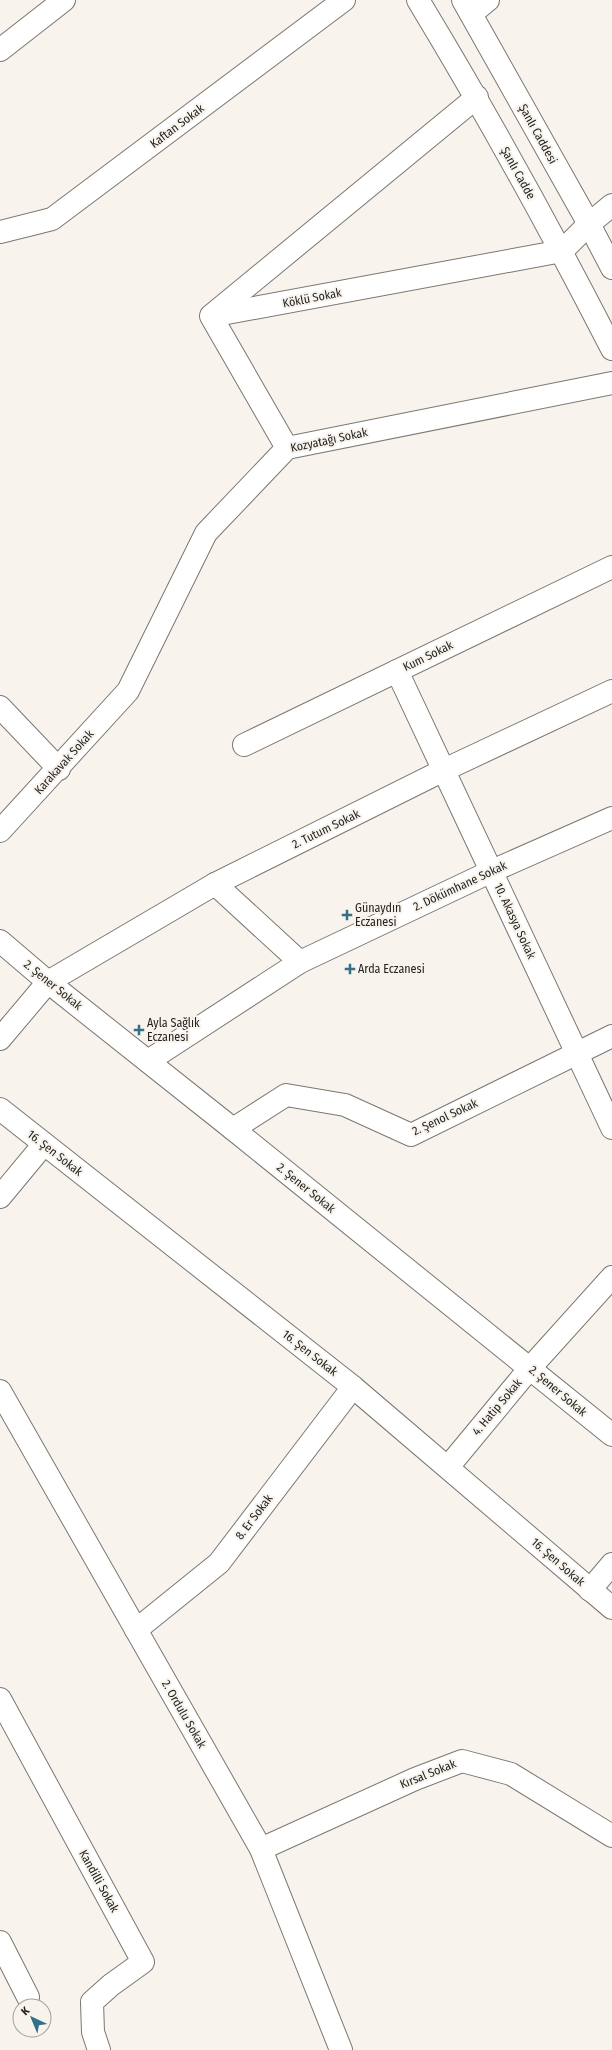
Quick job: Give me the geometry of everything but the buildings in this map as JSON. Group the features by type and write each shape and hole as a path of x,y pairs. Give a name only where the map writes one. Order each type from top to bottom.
{"street":[{"path":"0,50 64,0"},
{"name":"Kaftan Sokak","path":"0,232 52,219 344,0"},
{"name":"Şanlı Cadde","path":"418,0 477,97 562,251 612,349"},
{"path":"467,7 488,0"},
{"name":"Şanlı Caddesi","path":"467,7 589,224 612,268"},
{"path":"287,448 211,316 477,97"},
{"path":"562,251 589,224 612,205"},
{"name":"Köklü Sokak","path":"211,316 562,251"},
{"name":"Kozyatağı Sokak","path":"128,691 206,534 287,448 612,383"},
{"name":"Kum Sokak","path":"244,745 612,567"},
{"name":"10. Akasya Sokak","path":"397,671 612,1128"},
{"name":"Karakavak Sokak","path":"0,831 128,691"},
{"name":"2. Tutum Sokak","path":"0,1039 48,982 215,884 444,770 612,691"},
{"path":"0,707 58,769"},
{"name":"2. Dökümhane Sokak","path":"148,1061 300,962 492,871 612,818"},
{"path":"215,884 300,962"},
{"name":"2. Şener Sokak","path":"0,941 48,982 233,1129 612,1435"},
{"name":"2. Şenol Sokak","path":"233,1129 286,1095 345,1105 411,1135 612,1036"},
{"name":"16. Şen Sokak","path":"0,1109 353,1387 612,1608"},
{"path":"0,1197 44,1144"},
{"name":"4. Hatip Sokak","path":"448,1467 530,1368 612,1277"},
{"name":"8. Er Sokak","path":"136,1630 219,1563 353,1387"},
{"name":"2. Ordulu Sokak","path":"0,1391 261,1849 341,2050"},
{"path":"590,1590 612,1564"},
{"name":"Kandilli Sokak","path":"0,1699 143,1962 111,1985 92,2002 93,2032 99,2050"},
{"name":"Kırsal Sokak","path":"261,1849 415,1779 462,1761 511,1774 612,1836"},
{"path":"0,1942 28,1997"}],"place":[{"name":"Günaydın Eczanesi","path":"347,915"},
{"name":"Arda Eczanesi","path":"350,969"},
{"name":"Ayla Sağlık Eczanesi","path":"139,1030"}]}
